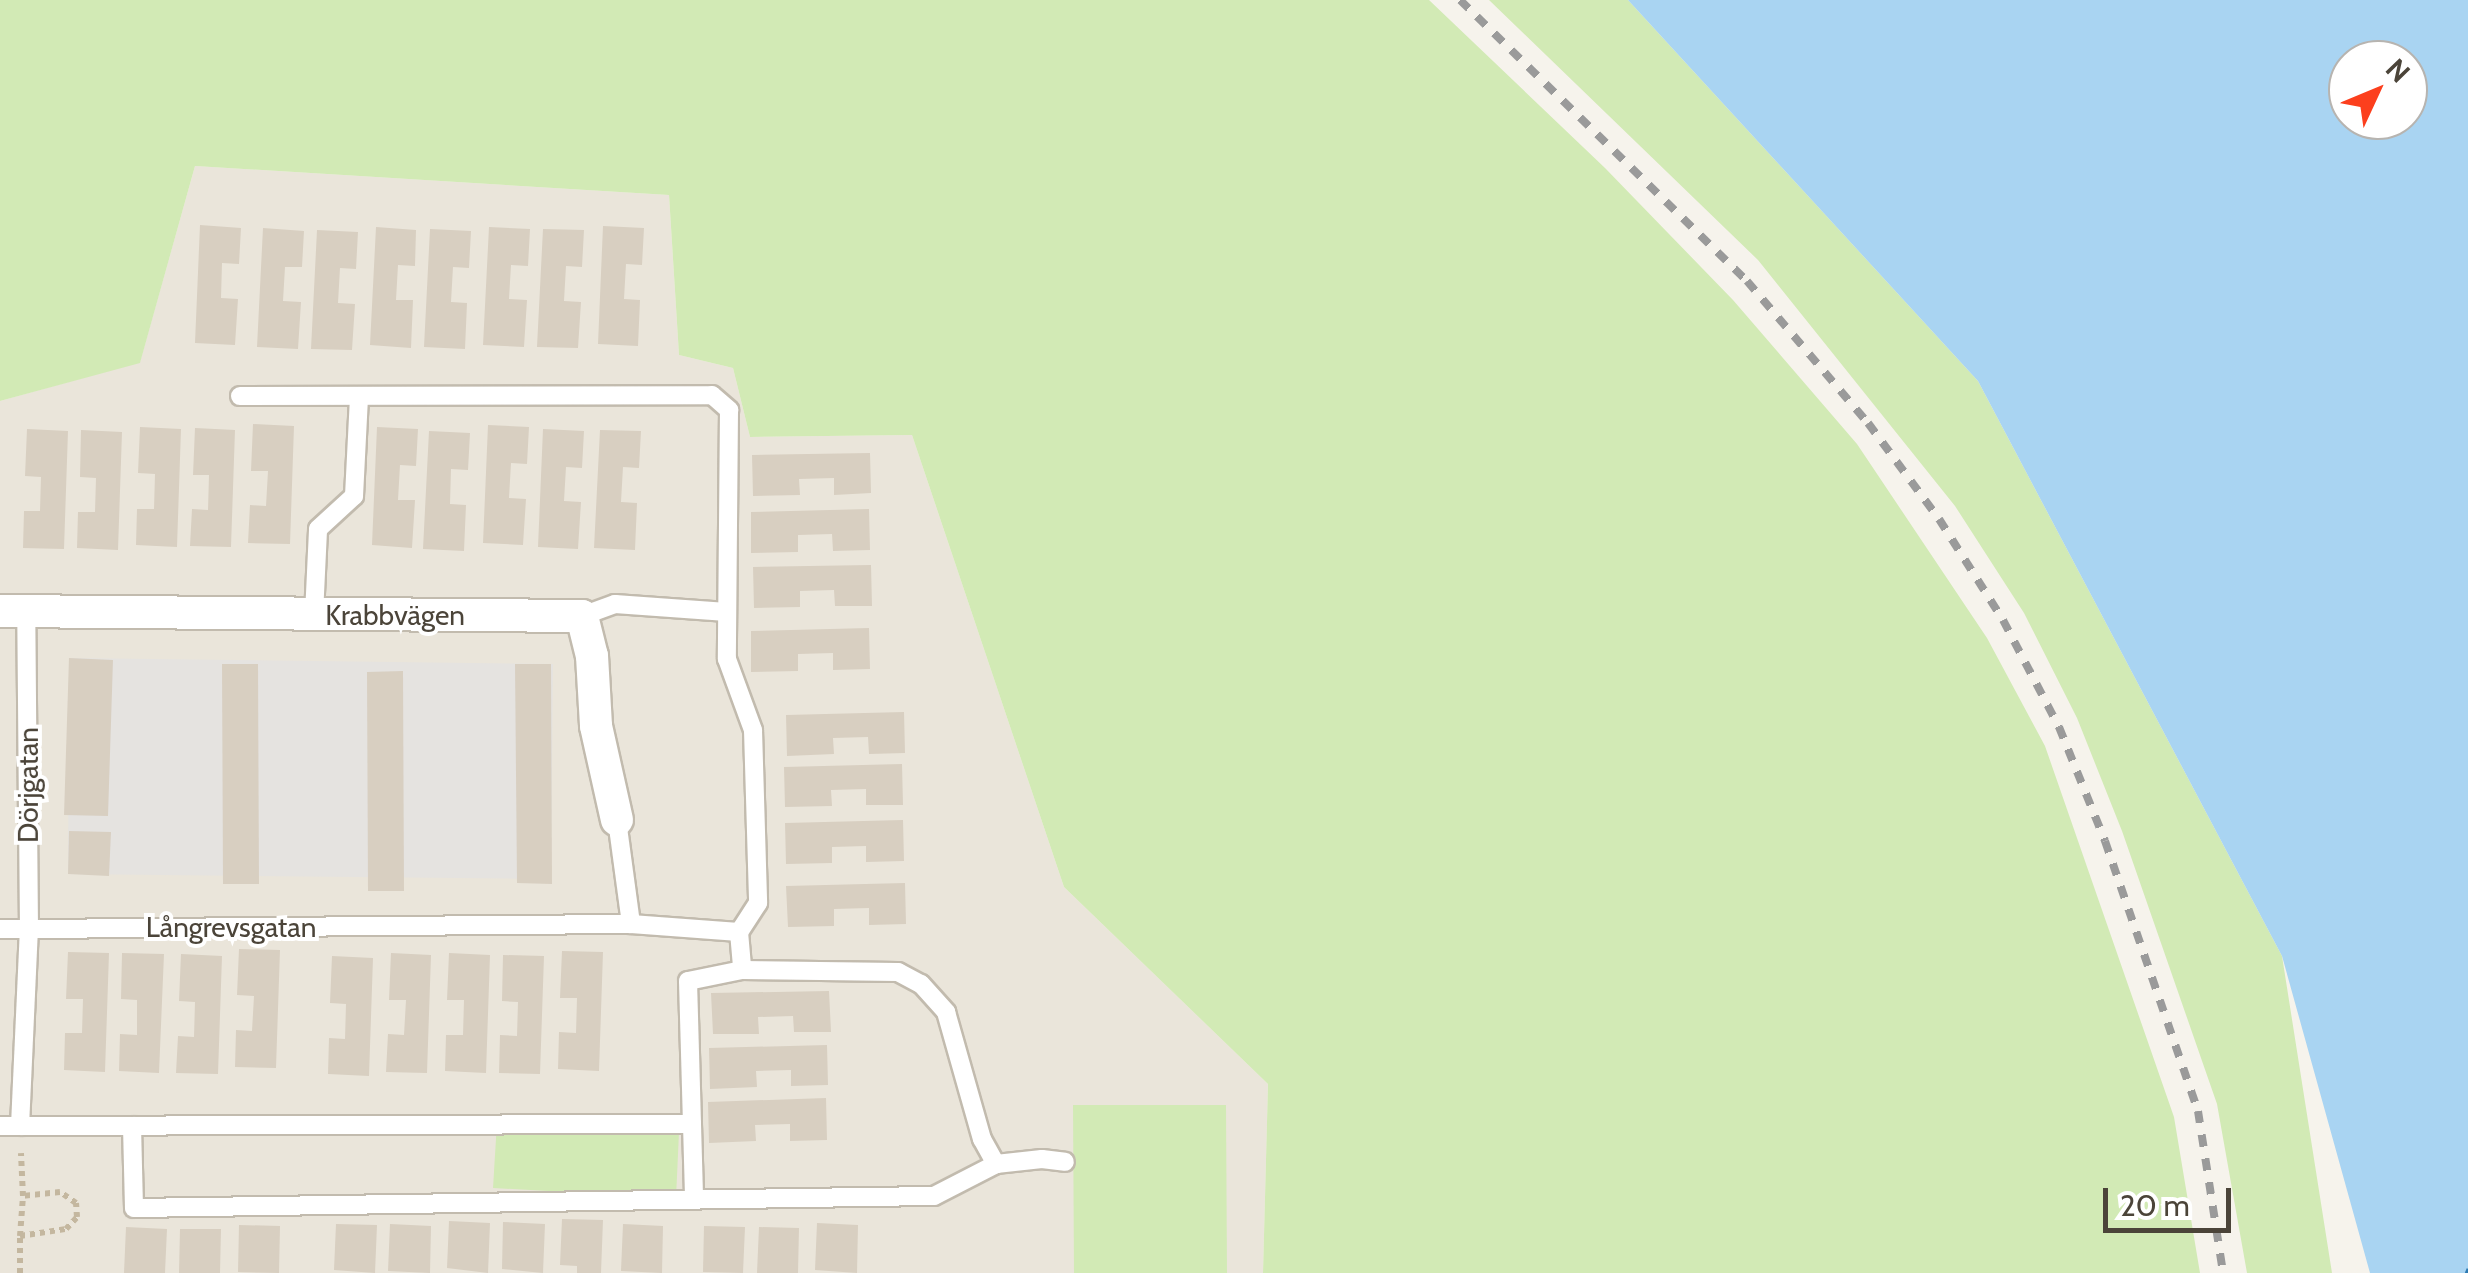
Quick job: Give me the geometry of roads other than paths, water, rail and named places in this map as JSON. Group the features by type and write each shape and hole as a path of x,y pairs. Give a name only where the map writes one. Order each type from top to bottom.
{"street":[{"name":"Krabbvägen","path":"13,611 582,616"},
{"path":"582,616 592,656 596,726 617,820"}],"lane":[{"path":"240,396 712,394 729,410 727,659 753,730 758,903 739,932 742,970"},
{"path":"314,615 318,529 354,496 359,396"},
{"path":"582,616 615,604 727,612"},
{"name":"Dörjgatan","path":"13,611 28,929"},
{"path":"617,820 631,924"},
{"name":"Långrevsgatan","path":"28,929 631,924 739,932"},
{"path":"0,929 28,929 20,1126"},
{"path":"694,1198 688,982 742,970 898,972 921,984 946,1012 982,1139 996,1164"},
{"path":"0,1126 692,1124"},
{"path":"132,1126 134,1208 934,1196 996,1164 1042,1159 1064,1162"}],"water":[{"path":"1628,0 2468,0 2468,1273 2370,1273 2282,956 1978,381"}],"railway":[{"path":"1460,0 1747,281 1868,423 1939,519 2003,620 2059,727 2105,841 2198,1111 2223,1273"}]}
